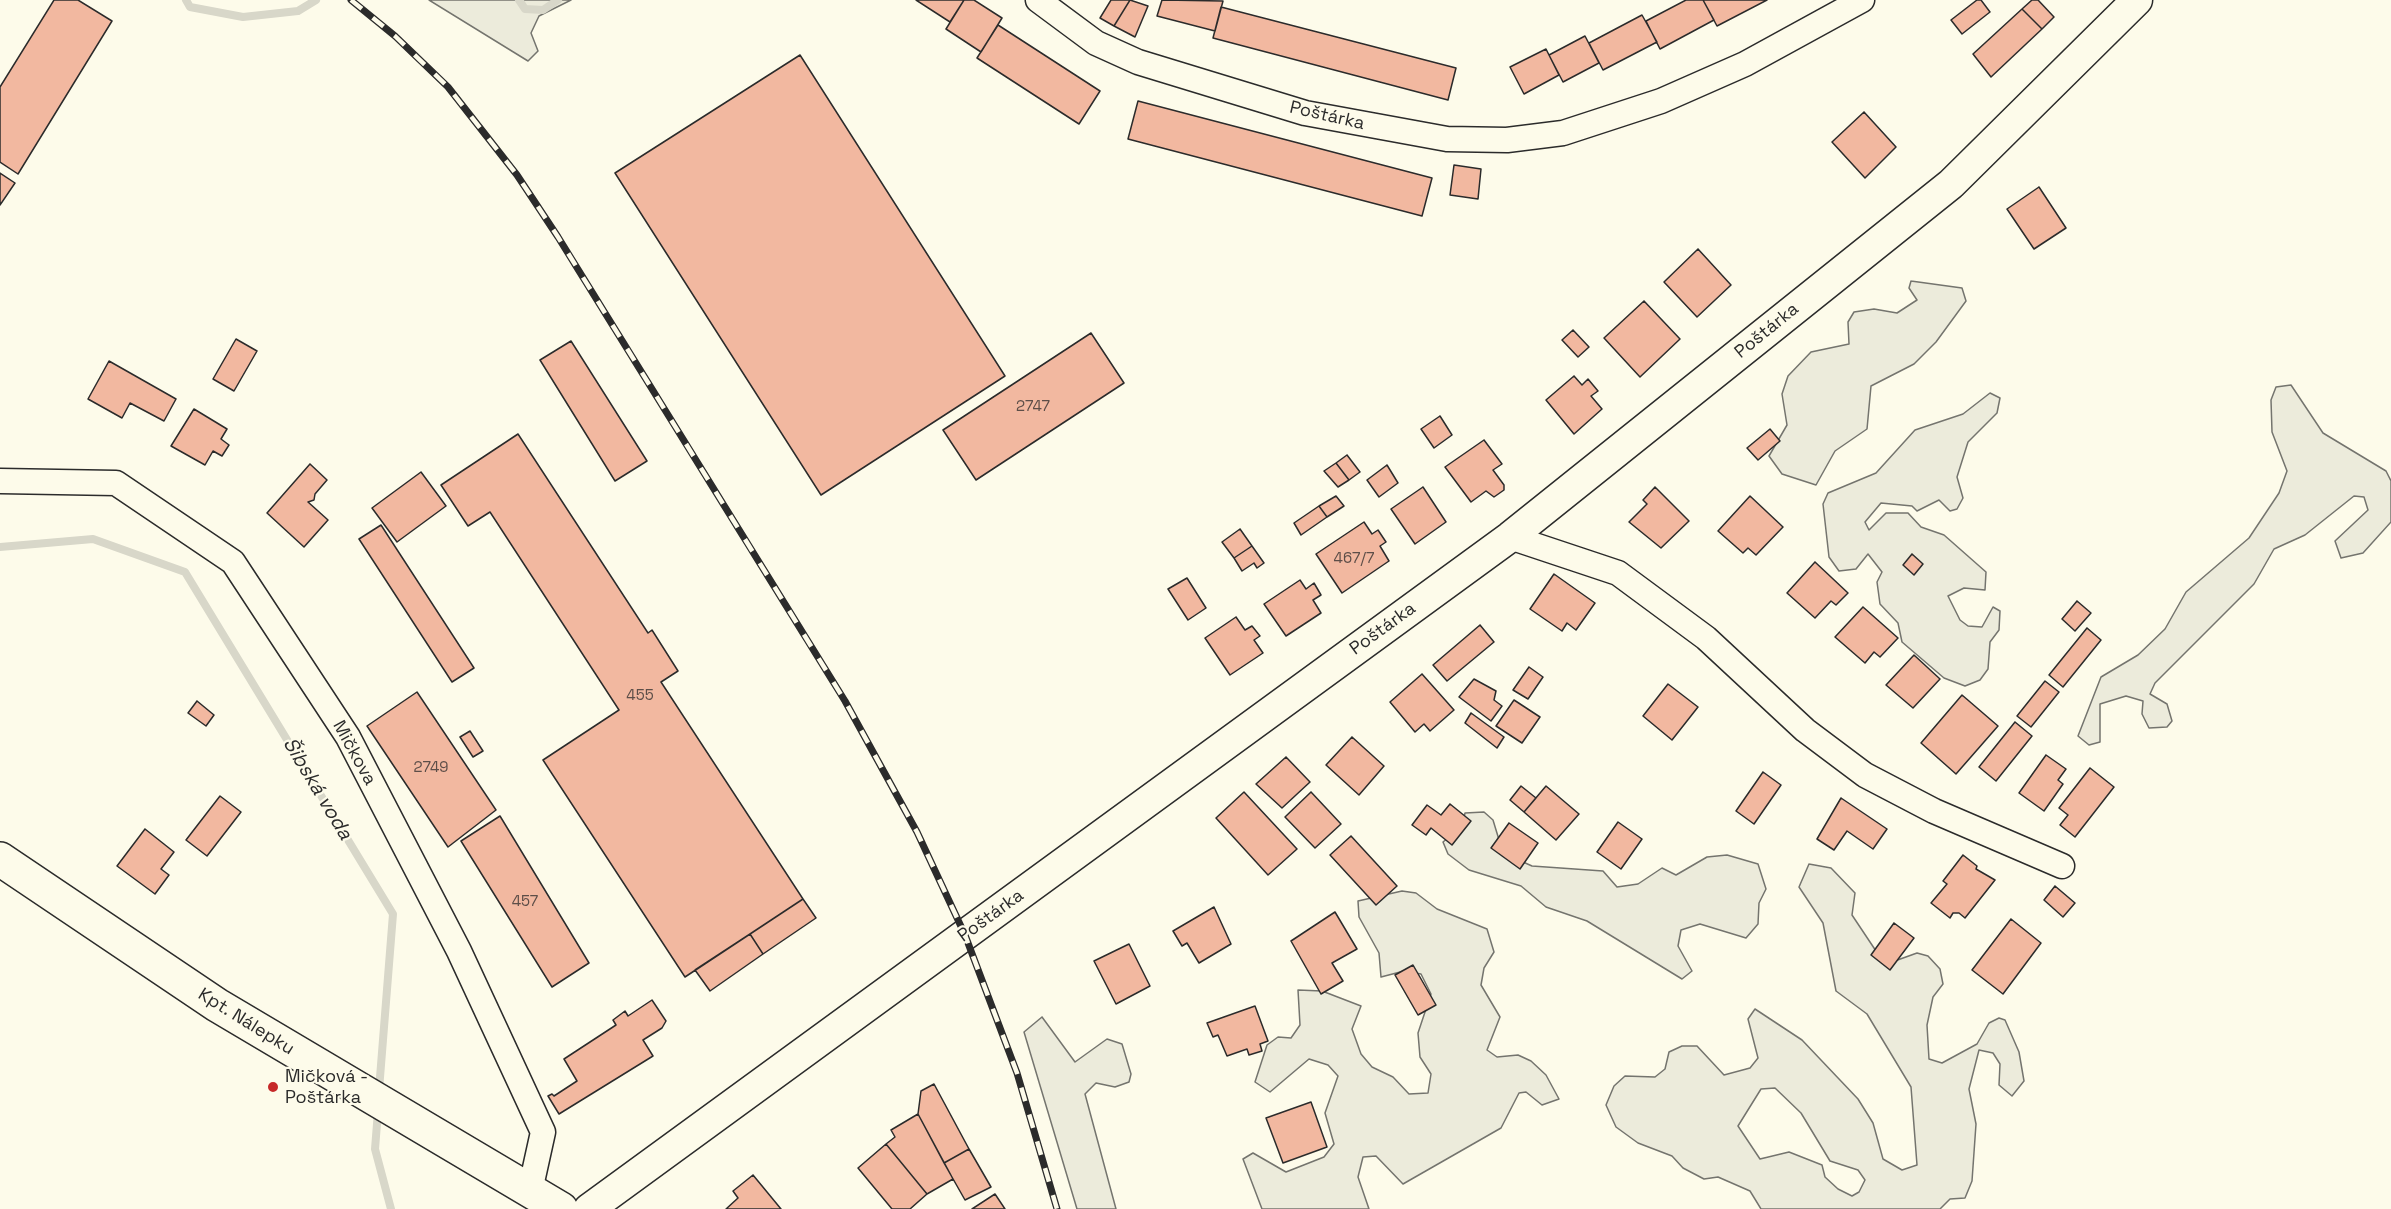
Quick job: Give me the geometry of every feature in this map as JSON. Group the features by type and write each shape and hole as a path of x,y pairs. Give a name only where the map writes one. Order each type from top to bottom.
{"main road":[{"name":"Kpt. Nálepku","path":"0,859 217,1005 561,1209"}],"street":[{"name":"Poštárka","path":"1038,0 1096,43 1138,62 1305,113 1447,139 1507,140 1563,133 1661,101 1745,64 1862,0"},
{"name":"Poštárka","path":"590,1209 1510,537 1950,184 2137,0"},
{"name":"Mičkova","path":"0,481 116,483 234,562 348,737 459,951 543,1132 530,1191"},
{"path":"1510,537 1618,573 1706,638 1805,730 1865,775 1934,811 2062,866"}],"shaded area":[{"path":"429,0 571,0 539,16 531,33 538,51 528,61"},
{"path":"1911,281 1962,288 1966,301 1936,342 1914,364 1871,386 1867,429 1835,451 1816,485 1782,474 1769,456 1787,425 1782,394 1788,376 1811,352 1849,344 1848,322 1854,312 1874,309 1897,313 1917,300 1909,288"},
{"path":"2291,385 2323,433 2386,471 2391,481 2391,522 2363,553 2341,558 2335,541 2368,510 2364,497 2354,496 2305,535 2274,549 2254,584 2155,683 2150,694 2167,704 2172,721 2167,727 2149,728 2142,714 2143,701 2126,696 2100,704 2100,742 2089,745 2078,736 2101,677 2138,655 2165,629 2186,592 2249,538 2279,493 2287,471 2272,432 2271,400 2276,387"},
{"path":"1990,393 2000,398 1997,413 1968,442 1957,477 1963,498 1957,509 1950,511 1939,500 1917,511 1912,506 1881,503 1865,522 1869,530 1886,513 1908,513 1921,527 1944,535 1986,572 1985,590 1964,588 1948,596 1960,620 1968,626 1982,627 1993,607 2000,611 1999,630 1990,642 1988,669 1980,680 1965,686 1944,678 1902,642 1898,623 1880,604 1877,582 1882,572 1868,554 1856,569 1839,571 1829,557 1823,504 1828,493 1876,473 1915,430 1963,414"},
{"path":"1484,812 1493,820 1503,853 1532,866 1603,871 1617,887 1638,884 1662,868 1676,875 1707,857 1727,855 1758,864 1766,889 1759,903 1758,924 1746,938 1700,924 1681,930 1678,946 1692,971 1682,979 1587,921 1546,907 1521,886 1469,870 1448,854 1443,842 1462,826 1465,813"},
{"path":"1809,864 1831,868 1855,893 1852,915 1882,960 1892,962 1917,953 1928,956 1940,969 1943,984 1933,997 1927,1025 1929,1059 1942,1063 1977,1044 1989,1023 1999,1018 2005,1020 2019,1052 2024,1081 2012,1096 1999,1085 2000,1064 1993,1053 1979,1050 1969,1089 1976,1124 1972,1181 1965,1198 1950,1199 1940,1209 1761,1209 1750,1191 1718,1177 1704,1179 1683,1168 1672,1156 1638,1143 1616,1127 1606,1105 1614,1086 1625,1076 1655,1077 1665,1069 1669,1052 1682,1046 1697,1046 1724,1075 1750,1068 1758,1058 1748,1019 1755,1009 1802,1040 1858,1099 1873,1123 1883,1159 1902,1170 1917,1165 1911,1087 1867,1014 1836,991 1823,923 1799,887","holes":["1775,1088 1801,1113 1830,1161 1858,1170 1865,1180 1859,1192 1852,1196 1838,1189 1825,1177 1822,1165 1789,1152 1760,1159 1738,1126 1761,1089"]},
{"path":"1402,891 1416,893 1437,909 1487,929 1494,952 1484,968 1481,985 1500,1017 1487,1050 1497,1057 1518,1055 1531,1061 1546,1075 1559,1099 1542,1105 1526,1092 1519,1093 1501,1128 1403,1184 1376,1156 1363,1157 1358,1177 1369,1209 1262,1209 1243,1159 1253,1153 1286,1172 1324,1157 1334,1144 1325,1113 1338,1076 1328,1065 1309,1059 1270,1092 1255,1082 1267,1045 1278,1037 1291,1038 1300,1025 1298,990 1322,991 1361,1006 1352,1029 1361,1054 1372,1067 1393,1077 1409,1094 1428,1093 1431,1074 1420,1057 1418,1033 1431,994 1421,974 1404,971 1381,977 1379,953 1359,917 1358,901"},
{"path":"1042,1017 1075,1062 1107,1039 1122,1044 1131,1074 1129,1082 1115,1087 1096,1083 1085,1094 1116,1209 1077,1209 1024,1032"}],"building":[{"path":"54,0 78,0 112,21 18,174 0,162 0,87"},
{"path":"916,0 964,0 950,22"},
{"path":"964,0 974,0 1002,18 981,52 946,29"},
{"path":"1111,0 1130,0 1114,26 1100,18"},
{"path":"1130,0 1148,6 1135,37 1114,26"},
{"path":"1162,0 1223,1 1215,31 1157,16"},
{"path":"1686,0 1703,0 1714,20 1660,49 1646,21"},
{"path":"1703,0 1767,0 1717,26"},
{"path":"1977,0 1981,0 1990,12 1962,34 1951,20"},
{"path":"2032,0 2038,0 2054,17 2042,29 2022,9"},
{"path":"1221,7 1456,68 1448,100 1213,38"},
{"path":"2022,9 2042,29 1991,77 1973,54"},
{"path":"1642,15 1657,42 1603,70 1589,43"},
{"path":"998,25 1100,91 1079,124 977,58"},
{"path":"1585,36 1599,63 1563,82 1549,55"},
{"path":"1546,49 1559,75 1524,94 1510,67"},
{"path":"800,55 1005,376 821,495 615,173"},
{"path":"1138,101 1432,178 1422,216 1128,139"},
{"path":"1864,112 1896,147 1865,178 1832,142"},
{"path":"1454,165 1481,169 1478,199 1450,195"},
{"path":"0,173 15,183 0,205"},
{"path":"2039,187 2066,228 2034,249 2007,209"},
{"path":"1698,249 1731,285 1697,317 1664,282"},
{"path":"1644,301 1680,339 1640,377 1604,338"},
{"path":"1573,330 1589,347 1578,357 1562,340"},
{"path":"1091,333 1124,383 976,480 943,430"},
{"path":"236,339 257,351 234,391 213,379"},
{"path":"571,341 647,461 615,481 540,360"},
{"path":"109,361 176,399 164,421 130,403 122,418 88,399"},
{"path":"1574,376 1582,385 1588,379 1598,391 1591,396 1602,409 1574,434 1546,400"},
{"path":"194,409 227,429 221,439 229,445 222,456 213,451 205,465 171,446"},
{"path":"1440,416 1452,435 1434,448 1421,429"},
{"path":"1770,429 1780,441 1758,460 1747,448"},
{"path":"518,434 648,633 652,630 678,671 661,682 803,899 685,977 543,760 619,710 490,512 468,526 441,485"},
{"path":"1484,440 1502,464 1493,470 1504,485 1504,490 1494,497 1486,491 1471,502 1445,467"},
{"path":"1347,455 1360,472 1349,480 1336,463"},
{"path":"1336,463 1349,480 1338,487 1324,471"},
{"path":"310,464 327,480 315,494 314,500 308,502 328,520 304,547 267,513"},
{"path":"1387,465 1398,483 1379,497 1367,480"},
{"path":"421,472 446,506 397,542 372,508"},
{"path":"1423,487 1446,522 1415,544 1391,509"},
{"path":"1655,487 1689,521 1661,548 1629,522 1647,504 1643,500"},
{"path":"1336,496 1344,506 1327,517 1319,506"},
{"path":"1750,496 1783,527 1756,555 1748,548 1743,553 1718,531"},
{"path":"1319,506 1327,517 1301,535 1294,523"},
{"path":"1364,522 1372,534 1378,530 1386,542 1380,546 1389,561 1342,593 1316,554"},
{"path":"381,525 474,668 452,682 359,539"},
{"path":"1240,529 1252,546 1234,558 1222,542"},
{"path":"1252,546 1264,563 1257,568 1254,563 1242,571 1234,558"},
{"path":"1912,554 1923,564 1914,575 1903,565"},
{"path":"1815,562 1848,593 1836,605 1831,601 1815,618 1787,593"},
{"path":"1554,574 1595,603 1576,630 1567,623 1562,631 1530,609"},
{"path":"1187,578 1206,608 1188,620 1168,589"},
{"path":"1300,580 1306,589 1314,583 1321,595 1313,600 1321,613 1286,636 1264,604"},
{"path":"2077,601 2091,613 2075,631 2062,619"},
{"path":"1863,607 1898,638 1880,657 1874,652 1865,663 1835,637"},
{"path":"1236,617 1245,630 1252,626 1260,636 1254,640 1263,653 1230,675 1205,638"},
{"path":"1480,625 1494,642 1447,681 1433,665"},
{"path":"2087,628 2101,640 2063,687 2049,675"},
{"path":"1914,655 1940,679 1913,708 1886,685"},
{"path":"1529,667 1543,677 1528,699 1513,690"},
{"path":"1422,674 1454,710 1430,731 1424,724 1415,732 1390,702"},
{"path":"1474,679 1496,691 1494,700 1502,706 1491,721 1459,697"},
{"path":"2045,681 2059,692 2031,727 2017,716"},
{"path":"1668,684 1698,707 1672,740 1643,716"},
{"path":"417,692 496,810 448,847 367,726"},
{"path":"1962,695 1998,726 1956,774 1921,743"},
{"path":"1514,700 1540,717 1522,743 1496,726"},
{"path":"197,701 214,715 206,726 188,713"},
{"path":"1471,713 1504,737 1497,748 1465,723"},
{"path":"2015,722 2032,736 1996,781 1979,767"},
{"path":"470,731 483,751 473,757 460,737"},
{"path":"1352,737 1384,766 1359,795 1326,765"},
{"path":"2046,755 2066,769 2058,780 2063,784 2044,811 2019,793"},
{"path":"1286,757 1310,782 1282,808 1256,784"},
{"path":"2090,768 2114,787 2075,837 2060,825 2068,815 2059,808"},
{"path":"1763,772 1781,785 1754,824 1736,811"},
{"path":"1521,786 1536,798 1524,812 1510,800"},
{"path":"1546,786 1579,814 1556,840 1524,812"},
{"path":"1244,792 1297,849 1268,875 1216,818"},
{"path":"1311,792 1341,824 1315,848 1285,817"},
{"path":"220,796 241,812 207,856 186,840"},
{"path":"1841,798 1887,829 1873,849 1847,831 1834,850 1817,839"},
{"path":"1450,804 1471,821 1452,845 1431,828 1426,835 1412,825 1427,805 1441,815"},
{"path":"500,816 589,963 552,987 461,841"},
{"path":"1618,822 1642,839 1621,869 1597,852"},
{"path":"1509,823 1538,843 1520,869 1491,848"},
{"path":"145,829 174,852 161,869 169,875 155,894 117,866"},
{"path":"1351,836 1397,886 1376,905 1330,855"},
{"path":"1963,855 1977,866 1976,869 1995,880 1965,918 1959,913 1953,913 1950,918 1931,903 1947,884 1943,881"},
{"path":"2055,886 2075,903 2063,917 2044,900"},
{"path":"803,899 816,918 763,954 750,934"},
{"path":"1214,907 1231,944 1199,963 1187,943 1182,946 1173,931"},
{"path":"1335,912 1357,949 1332,963 1343,981 1321,994 1291,941"},
{"path":"2011,919 2041,943 2003,994 1972,970"},
{"path":"1894,923 1914,938 1890,970 1871,955"},
{"path":"750,934 763,954 710,991 695,970"},
{"path":"1129,944 1150,986 1116,1004 1094,961"},
{"path":"1413,965 1436,1005 1418,1015 1395,975"},
{"path":"652,1000 666,1021 662,1028 643,1040 653,1056 559,1114 548,1096 552,1094 554,1096 577,1081 564,1059 616,1025 613,1020 625,1011 628,1016"},
{"path":"1255,1006 1268,1041 1260,1044 1262,1051 1249,1055 1247,1049 1227,1056 1218,1035 1213,1037 1207,1023"},
{"path":"934,1084 969,1149 944,1163 918,1114 921,1091"},
{"path":"1311,1102 1327,1147 1283,1163 1266,1118"},
{"path":"918,1114 953,1179 927,1194 886,1144 895,1137 891,1130"},
{"path":"886,1144 927,1194 910,1209 892,1209 858,1168"},
{"path":"969,1149 991,1187 965,1200 944,1163"},
{"path":"753,1175 781,1209 726,1209 738,1198 733,1191"},
{"path":"995,1194 1005,1209 972,1209"}],"waterway":[{"path":"186,0 190,7 243,17 298,11 316,0"},
{"path":"519,0 525,9 543,10 558,0"},
{"name":"Šibská voda","path":"0,547 93,539 185,572 393,914 379,1090"},
{"name":"Šibská voda","path":"378,1111 375,1149 391,1209"}],"railway":[{"path":"351,0 395,36 448,87 517,175 558,237 845,701 917,832 965,935 1017,1073 1057,1209"}],"place":[{"name":"Mičková - Poštárka","path":"273,1087"}]}
